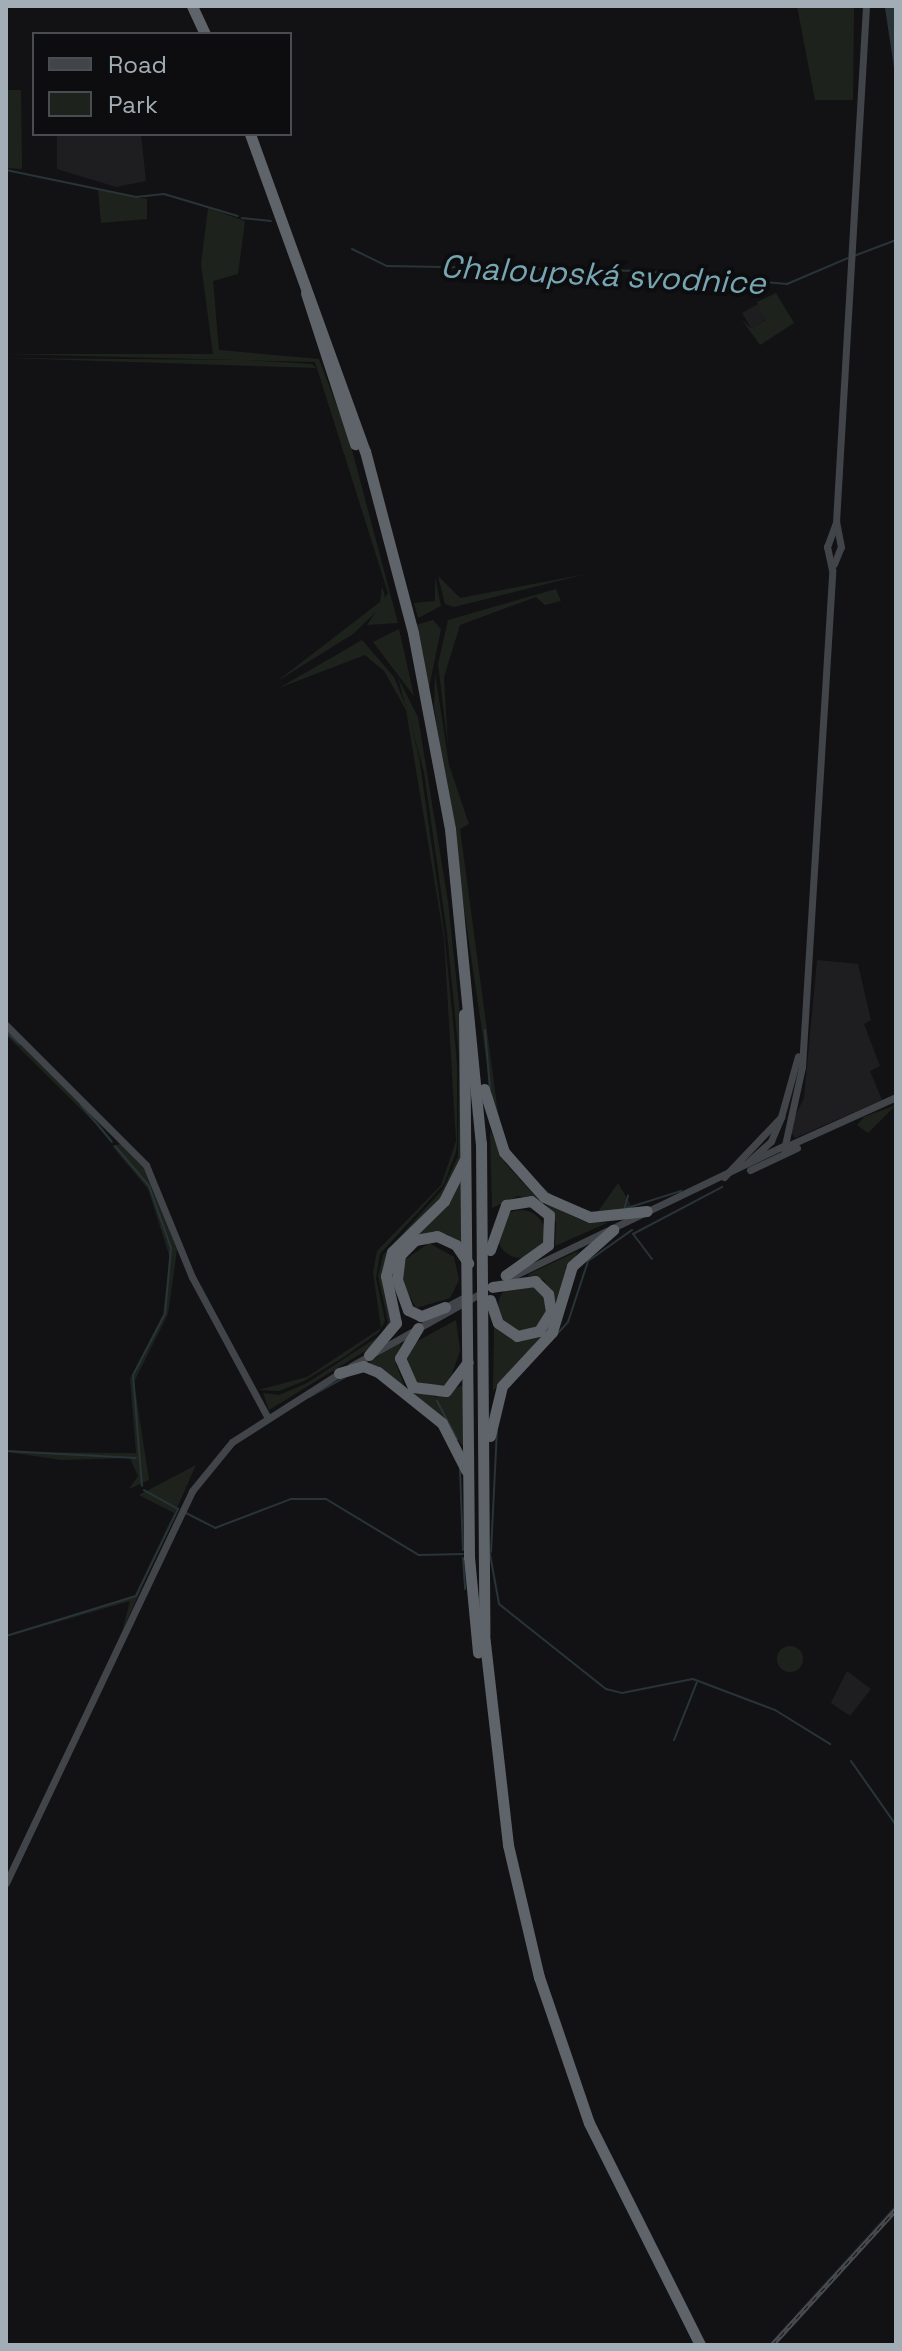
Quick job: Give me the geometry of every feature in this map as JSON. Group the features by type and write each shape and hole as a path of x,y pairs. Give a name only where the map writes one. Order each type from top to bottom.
{"highway":[{"path":"184,6 196,32"},
{"path":"192,6 204,32"},
{"path":"243,136 323,344 390,568 433,769 464,1014 476,1209 479,1544"},
{"path":"251,136 331,342 393,553 448,814 470,999 484,1084 501,1145 538,1192 590,1217 647,1211"},
{"path":"470,999 483,1209 478,1557 483,1588 494,1757 528,1939 589,2123 660,2280"},
{"path":"464,1014 470,1276 469,1490"},
{"path":"484,1084 491,1294 490,1437 478,1557 478,1653 493,1799 532,1980 582,2126 692,2345"},
{"path":"369,1355 396,1323 386,1276 392,1252 450,1193 467,1136"},
{"path":"490,1250 506,1205 531,1201 549,1215 548,1245 491,1294"},
{"path":"490,1437 502,1386 552,1332 572,1266 613,1230"},
{"path":"452,1305 421,1316 405,1306 396,1270 405,1248 424,1237 445,1238 464,1255 470,1276"},
{"path":"491,1294 509,1333 529,1336 545,1326 551,1305 544,1288 528,1279 506,1279"},
{"path":"418,1328 400,1362 420,1391 439,1393 457,1384 470,1350"},
{"path":"339,1373 373,1368 438,1419 461,1455 479,1544"},
{"path":"670,2299 700,2345"}],"main road":[{"path":"832,570 840,548 836,522 866,6"},
{"path":"780,1149 801,1079 832,570 828,543 836,522"},
{"path":"828,543 840,548"},
{"path":"829,553 840,548"},
{"path":"6,1025 146,1165 192,1277 267,1416"},
{"path":"723,1179 773,1138 801,1042"},
{"path":"506,1279 896,1100"},
{"path":"723,1179 781,1117"},
{"path":"6,1883 192,1491 221,1452 267,1416 452,1305 647,1211 723,1179 780,1149 816,1137"},
{"path":"773,1138 816,1137"},
{"path":"773,1138 780,1149"},
{"path":"396,1339 452,1305 491,1294"}],"shaded area":[{"path":"896,6 896,81 885,8"},
{"path":"57,136 141,136 146,181 116,187 57,169"},
{"path":"758,304 767,319 751,328 742,313"},
{"path":"817,960 858,964 871,1020 864,1024 880,1066 870,1071 882,1100 795,1138 789,1129 804,1098"},
{"path":"847,1671 871,1689 850,1716 831,1703"},
{"path":"896,2204 896,2213 776,2345 768,2345"}],"green space":[{"path":"797,6 854,6 853,100 815,100"},
{"path":"6,90 21,90 22,169 6,168"},
{"path":"98,190 147,199 147,219 101,223"},
{"path":"208,208 245,221 238,274 213,281 219,350 319,359 348,435 398,623 367,625 388,593 315,362 6,354 213,354 201,264"},
{"path":"776,293 794,323 760,345 742,320 751,328 766,320 757,302"},
{"path":"6,358 247,360 312,364 316,368"},
{"path":"586,574 454,607 445,604 438,576 460,598"},
{"path":"435,577 441,606 418,618 414,603 435,601"},
{"path":"382,587 385,596 382,606 353,634 276,682 380,602"},
{"path":"556,589 561,601 545,605 536,597 460,625 444,677 448,746 438,664 448,620"},
{"path":"433,620 441,629 429,688 415,625"},
{"path":"399,629 414,696 373,642"},
{"path":"362,640 394,677 407,709 419,757 444,931 456,1052 457,1144 456,1152 444,1184 380,1254 376,1278 385,1321 379,1332 304,1381 279,1391 258,1390 307,1377 381,1328 373,1272 377,1251 441,1185 456,1141 444,938 406,710 384,671 365,655 279,688"},
{"path":"435,673 449,765 469,824 460,829 501,1135 523,1171 560,1201 597,1213 618,1183 631,1205 623,1211 593,1216 551,1199 516,1167 497,1132 434,706"},
{"path":"398,678 418,717 448,902 460,1014 463,1150 453,1185 389,1253 393,1315 383,1340 269,1410 263,1393 279,1395 307,1383 382,1334 388,1322 378,1276 383,1255 443,1189 458,1156 459,1056 447,933 424,772"},
{"path":"6,1028 64,1081 114,1142 6,1035"},
{"path":"896,1105 868,1133 857,1125 864,1117"},
{"path":"490,1130 505,1163 539,1200 518,1196 492,1208"},
{"path":"121,1144 145,1167 177,1250 168,1314 134,1382 149,1480 129,1489 138,1476 130,1458 62,1460 6,1452 136,1453 130,1379 163,1314 170,1258 148,1189 112,1146"},
{"path":"465,1171 466,1249 447,1234 418,1234 449,1201"},
{"path":"546,1204 581,1220 607,1223 555,1246 556,1223"},
{"path":"521,1210 530,1211 538,1217 544,1225 544,1243 538,1251 530,1257 521,1258 512,1257 504,1251 498,1243 497,1234 498,1225 504,1217 512,1211"},
{"path":"429,1243 454,1257 459,1280 450,1298 416,1308 401,1280 403,1261"},
{"path":"578,1251 556,1301 544,1280 527,1275"},
{"path":"522,1283 539,1290 546,1307 539,1324 522,1331 505,1324 498,1307 505,1290"},
{"path":"456,1320 460,1351 448,1385 415,1385 404,1361 414,1343"},
{"path":"494,1327 518,1342 543,1334 493,1391"},
{"path":"401,1342 396,1364 405,1388 436,1397 463,1385 465,1449 443,1420 369,1362"},
{"path":"196,1465 122,1632 130,1601 6,1637 135,1595 174,1513 139,1495"},
{"path":"790,1646 799,1650 803,1659 799,1668 790,1672 781,1668 777,1659 781,1650"}],"waterway":[{"name":"Chaloupská svodnice","path":"6,170 136,197 164,194 238,216"},
{"name":"Chaloupská svodnice","path":"242,218 271,221"},
{"name":"Chaloupská svodnice","path":"854,256 896,240"},
{"name":"Chaloupská svodnice","path":"352,249 387,266 642,271 787,284 848,258"},
{"path":"485,1030 490,1089"},
{"path":"6,1032 20,1044"},
{"path":"81,1105 112,1142"},
{"path":"115,1146 149,1186 171,1248 165,1314 133,1375 142,1486"},
{"path":"652,1259 633,1234 722,1187"},
{"path":"627,1208 681,1191"},
{"path":"624,1210 628,1196"},
{"path":"543,1349 568,1322 588,1261 632,1230"},
{"path":"309,1397 349,1375"},
{"path":"437,1401 457,1439"},
{"path":"491,1552 497,1431"},
{"path":"6,1451 136,1458"},
{"path":"460,1469 463,1550"},
{"path":"6,1636 136,1596 178,1509 144,1490"},
{"path":"186,1513 215,1528 291,1499 326,1499 419,1555 463,1554"},
{"path":"490,1554 499,1604 606,1689 622,1693 693,1679 775,1710 830,1744"},
{"path":"463,1558 465,1589"},
{"path":"674,1740 697,1682"},
{"path":"851,1761 896,1825"}],"railway":[{"path":"772,2345 896,2209"}]}
